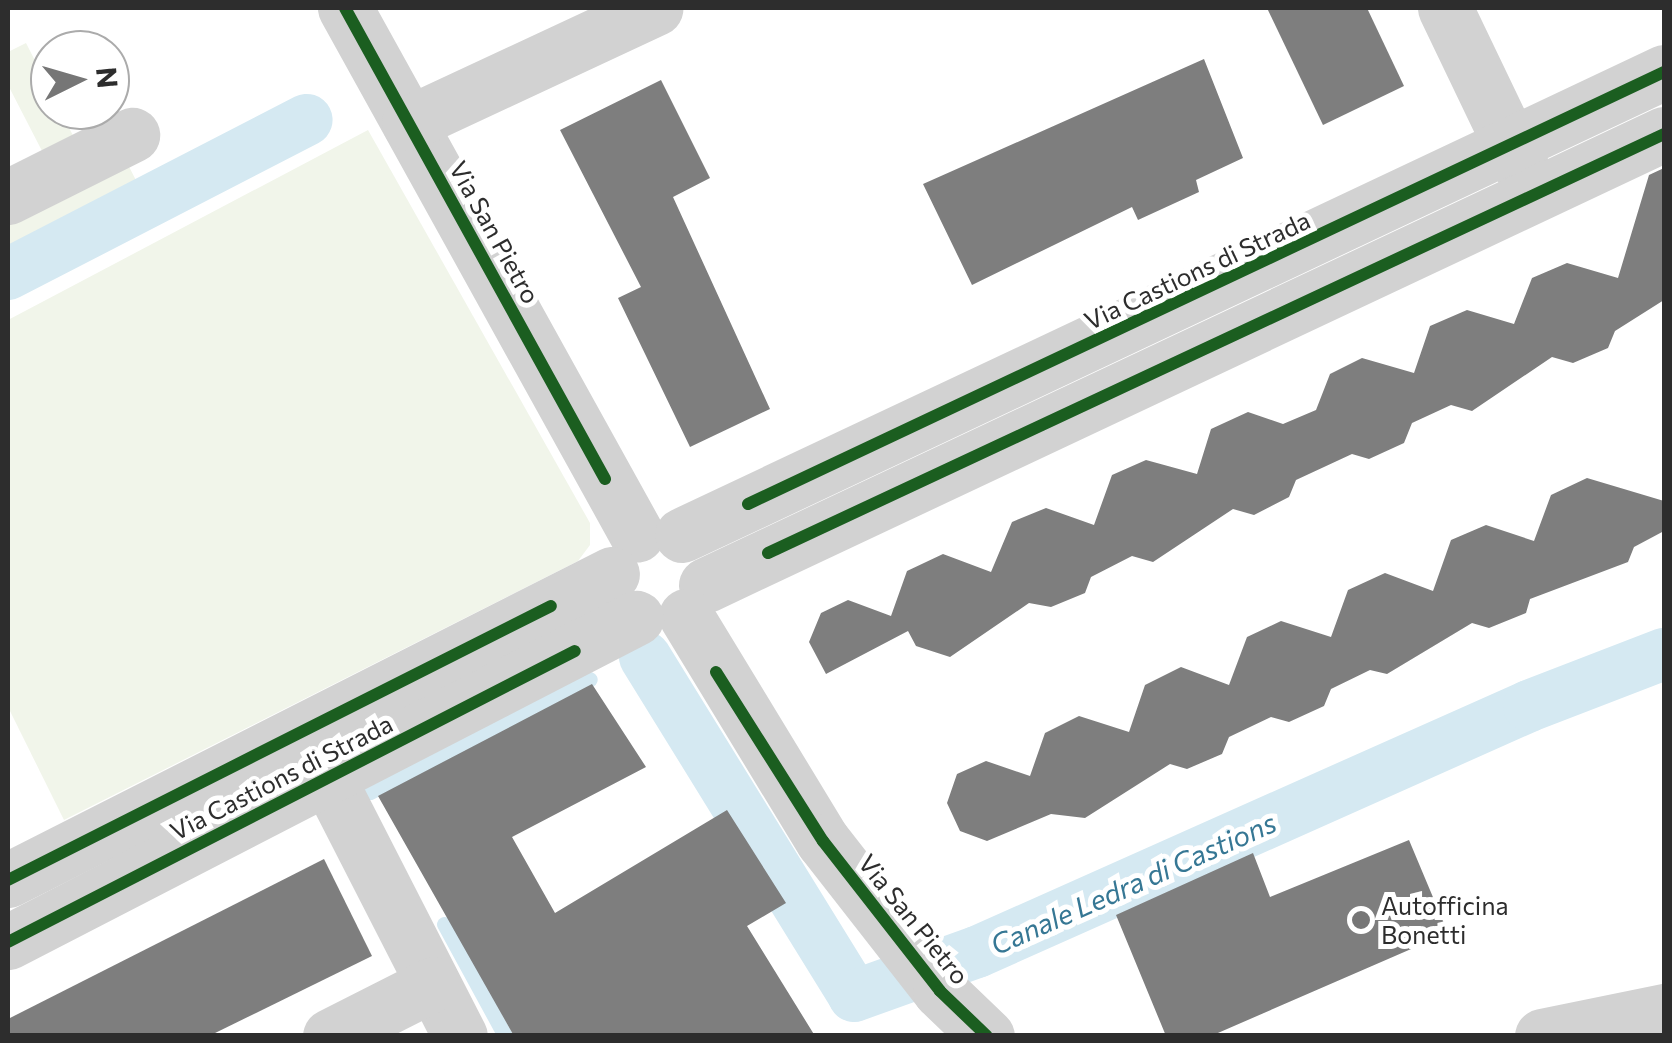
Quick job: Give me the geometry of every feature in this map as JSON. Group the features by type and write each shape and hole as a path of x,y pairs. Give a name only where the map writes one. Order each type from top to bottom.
{"street":[{"name":"Via San Pietro","path":"345,8 660,577 764,754 924,971 987,1036"},
{"path":"410,123 656,8"},
{"path":"1445,8 1535,195"},
{"name":"Via Castions di Strada","path":"1010,412 1511,145 1664,72"},
{"name":"Via Castions di Strada","path":"31,930 316,754 660,577 1010,412 1535,195 1664,134"},
{"path":"8,197 132,135"},
{"path":"316,754 460,1036"},
{"name":"Via Castions di Strada","path":"19,874 316,754"},
{"path":"19,874 31,930"},
{"path":"330,1036 434,984"},
{"path":"1542,1036 1664,1010"}],"shaded area":[{"path":"26,43 30,51 30,128 8,85 8,52"},
{"path":"31,130 70,130 90,169 122,153 142,192 8,262 8,209 58,182"},
{"path":"368,130 590,523 590,545 578,561 64,820 8,707 8,320"}],"building":[{"path":"1267,8 1367,8 1404,86 1323,125"},
{"path":"1204,59 1243,158 1196,180 1199,192 1138,220 1132,207 972,285 923,184"},
{"path":"661,80 710,178 673,197 770,409 690,447 618,298 641,287 560,130"},
{"path":"1664,168 1664,300 1615,331 1608,348 1573,363 1552,357 1472,411 1451,405 1412,423 1404,443 1369,459 1352,454 1296,480 1289,497 1254,515 1233,509 1153,562 1132,556 1091,577 1085,593 1051,607 1029,603 950,657 916,646 908,631 826,674 809,642 821,613 848,600 891,616 907,571 943,554 991,572 1012,522 1046,508 1094,525 1112,475 1146,460 1197,474 1211,429 1248,412 1283,424 1316,410 1330,374 1362,358 1414,373 1430,326 1467,310 1514,324 1532,278 1567,263 1618,278 1649,175"},
{"path":"1587,478 1664,501 1664,531 1634,547 1628,562 1530,599 1526,613 1489,628 1472,623 1387,674 1370,670 1331,689 1324,706 1289,722 1271,717 1229,737 1222,754 1187,769 1170,764 1085,818 1051,814 987,841 960,831 947,803 957,774 986,761 1030,776 1045,733 1079,716 1129,732 1145,685 1181,667 1229,685 1247,637 1281,621 1331,637 1348,590 1385,573 1433,591 1451,540 1486,525 1534,541 1551,495"},
{"path":"592,684 646,767 512,837 555,913 727,810 786,903 747,926 815,1036 514,1036 378,796"},
{"path":"1409,840 1448,933 1211,1036 1166,1036 1116,915 1253,853 1270,897"},
{"path":"324,859 372,956 209,1036 8,1036 8,1019"}],"waterway":[{"name":"Canale Ledra di Castions","path":"8,274 307,120"},
{"name":"Canale Ledra di Castions","path":"645,657 854,996 977,952 1529,706 1664,654"},
{"path":"370,792 590,679"},
{"path":"444,924 505,1036"}],"cycle path":[{"path":"345,8 605,479"},
{"path":"748,504 1664,72"},
{"path":"768,553 1664,134"},
{"path":"8,880 551,606"},
{"path":"8,942 575,651"},
{"path":"716,672 823,841 940,991 987,1036"}],"place":[{"name":"Autofficina Bonetti","path":"1361,920"}]}
